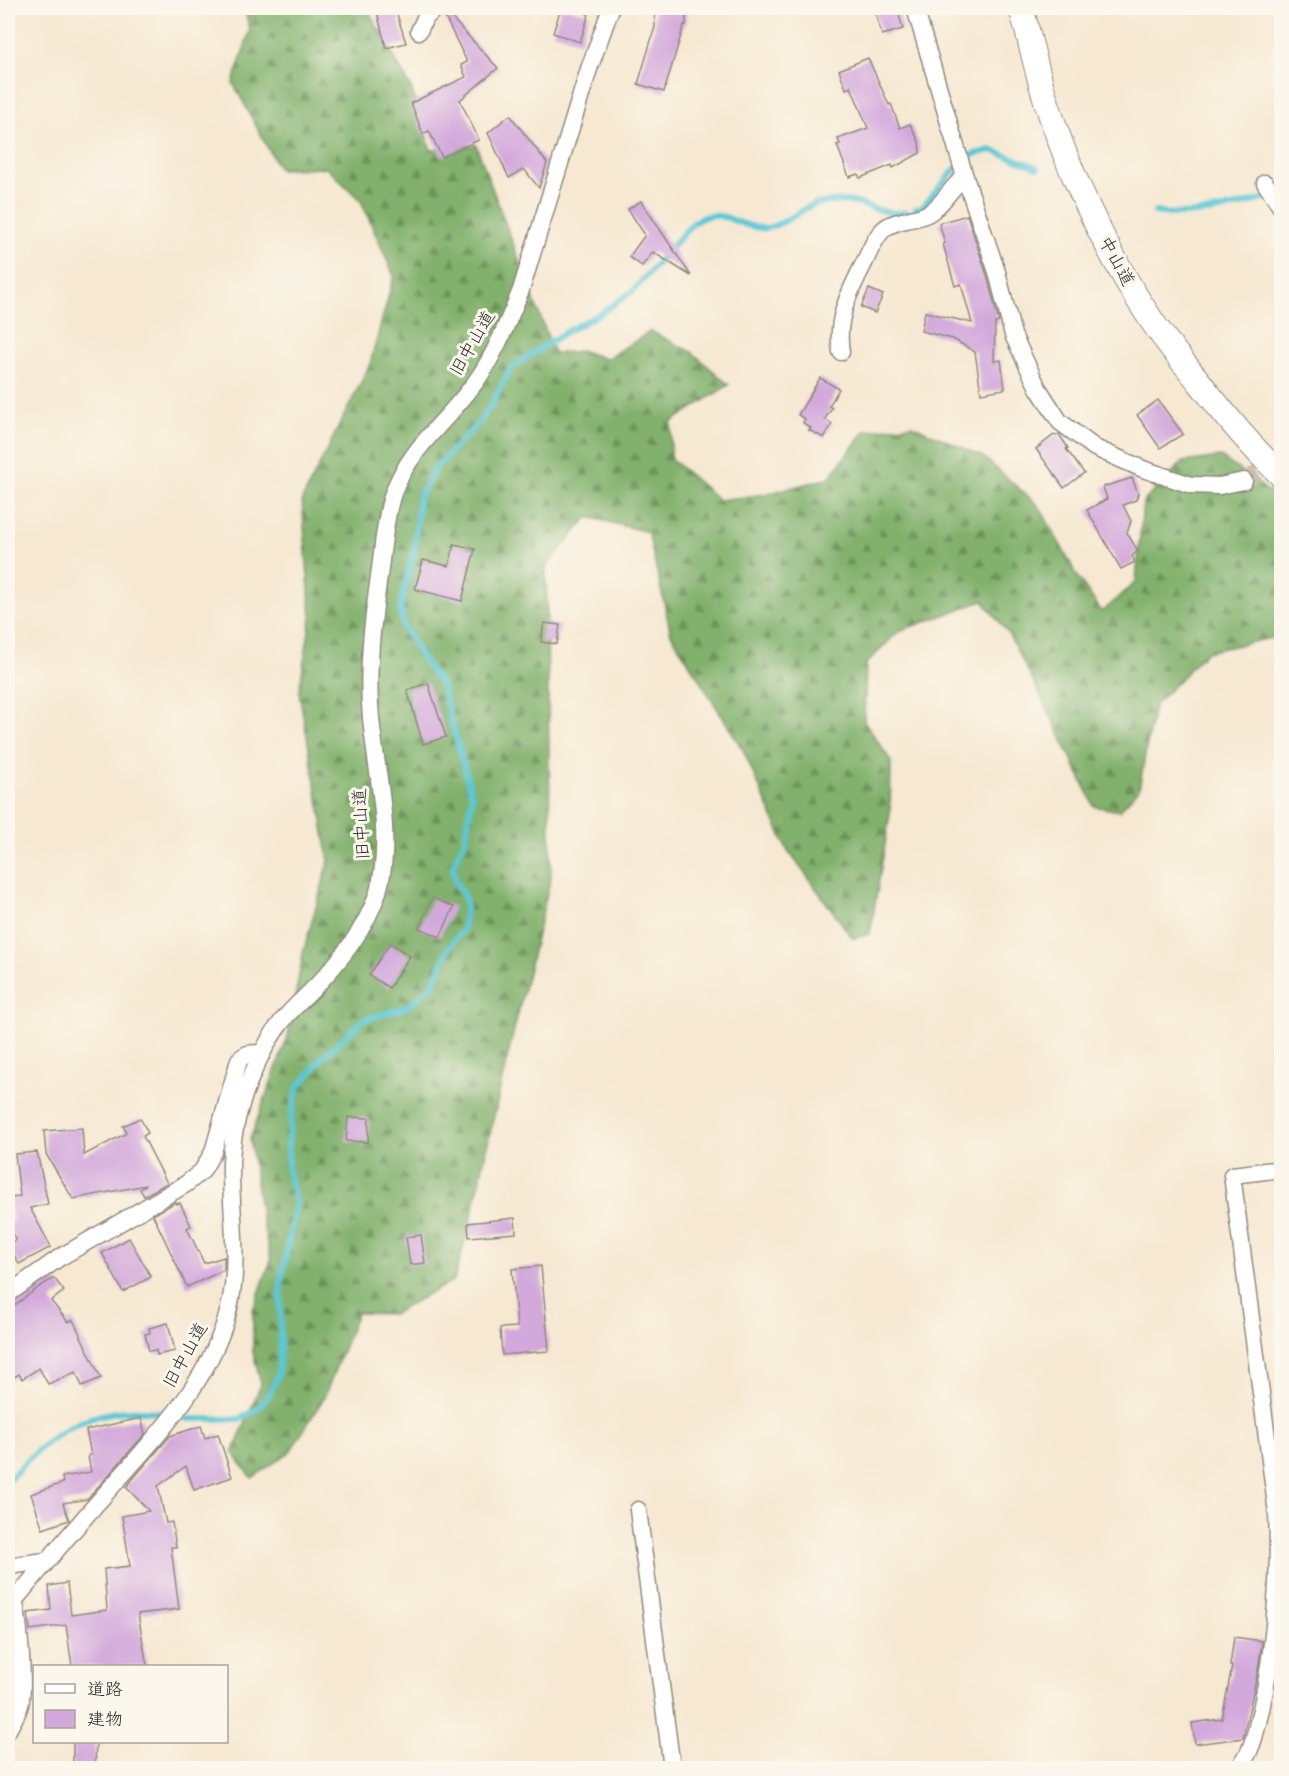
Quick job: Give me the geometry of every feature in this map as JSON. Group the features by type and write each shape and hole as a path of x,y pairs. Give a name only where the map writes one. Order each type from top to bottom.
{"street":[{"path":"419,31 425,18 436,8"},
{"name":"旧中山道","path":"11,1604 176,1410 204,1369 219,1337 229,1308 235,1272 231,1164 232,1145 244,1093 274,1032 287,1015 318,984 357,934 377,892 385,843 370,716 368,675 387,518 392,498 412,454 479,377 506,325 521,290 582,92 611,8"},
{"path":"915,8 965,177 997,272 1013,335 1038,388 1060,422 1095,448 1191,485 1220,486 1244,481"},
{"name":"中山道","path":"1021,8 1044,93 1063,145 1086,202 1119,266 1150,319 1236,429 1281,476"},
{"path":"841,352 840,321 844,303 882,230 895,223 929,213 936,208 955,183 965,177"},
{"path":"1265,183 1281,207"},
{"path":"8,1293 59,1258 186,1184 202,1171 213,1152 239,1060 245,1054 254,1052 262,1054"},
{"path":"1238,1768 1252,1743 1269,1671 1277,1608 1279,1553 1277,1513 1232,1175 1281,1169"},
{"path":"638,1510 672,1768"},
{"path":"9,1566 45,1562"},
{"path":"8,1730 21,1704 22,1689 17,1614 11,1604"}],"green space":[{"path":"244,8 367,8 411,88 431,150 476,145 554,353 583,351 606,359 651,331 692,352 729,385 671,422 671,459 719,500 766,494 829,478 865,431 912,425 983,457 1039,506 1079,579 1102,612 1136,582 1143,502 1183,462 1221,457 1282,501 1281,636 1206,652 1154,706 1139,789 1119,811 1094,806 1008,633 983,601 899,631 866,664 864,721 891,761 890,814 870,934 853,939 787,849 743,750 671,634 648,532 588,517 546,567 551,877 472,1215 454,1280 393,1314 357,1313 324,1398 290,1452 252,1478 233,1453 261,1384 253,1352 253,1310 271,1260 261,1216 250,1139 288,1036 303,953 329,861 299,692 311,618 302,500 370,364 394,276 361,201 327,168 279,169 233,83 250,30"}],"building":[{"path":"376,8 395,8 406,43 386,48"},
{"path":"561,8 589,14 580,42 553,33"},
{"path":"654,8 686,8 686,25 684,25 664,92 638,84 655,27"},
{"path":"874,8 897,8 903,29 882,35"},
{"path":"448,14 498,68 460,100 479,140 442,157 429,131 423,134 411,103 466,77 461,65 467,62 445,17"},
{"path":"868,58 900,128 910,124 919,142 920,153 893,168 892,165 860,178 858,174 849,177 837,145 840,144 838,139 868,128 851,87 846,89 839,70"},
{"path":"510,115 547,163 539,188 524,169 509,178 488,133"},
{"path":"641,201 691,276 653,252 642,266 629,257 645,235 628,209"},
{"path":"967,215 987,275 999,322 995,323 994,361 1001,360 1005,389 981,393 975,352 953,339 921,331 925,312 972,323 961,284 955,286 939,223"},
{"path":"869,289 883,295 875,313 861,307"},
{"path":"820,378 839,389 829,406 832,408 825,419 832,424 824,438 809,430 811,428 803,423 805,419 798,415"},
{"path":"1158,400 1183,434 1160,448 1137,415"},
{"path":"1059,434 1068,448 1066,449 1084,473 1064,488 1036,449 1054,435"},
{"path":"1132,478 1138,493 1136,500 1123,505 1131,521 1127,533 1138,551 1132,556 1135,562 1121,569 1087,510 1107,499 1103,487"},
{"path":"454,544 475,549 462,601 415,589 423,560 449,566"},
{"path":"544,623 560,625 557,644 541,642"},
{"path":"428,683 446,737 423,744 407,690"},
{"path":"432,898 454,907 440,937 419,928"},
{"path":"390,943 410,956 389,988 369,975"},
{"path":"348,1117 369,1118 368,1142 346,1141"},
{"path":"140,1118 148,1133 143,1136 167,1183 144,1196 140,1189 146,1185 73,1199 46,1154 44,1131 82,1128 84,1155 125,1134 123,1126"},
{"path":"37,1152 48,1204 30,1208 51,1247 19,1264 8,1244 16,1240 8,1226 13,1221 8,1199 20,1196 15,1154"},
{"path":"176,1202 180,1203 191,1226 187,1228 204,1263 224,1257 224,1270 187,1287 153,1215"},
{"path":"515,1218 516,1233 469,1237 468,1223"},
{"path":"421,1235 425,1263 410,1265 406,1237"},
{"path":"129,1238 151,1277 123,1292 102,1253"},
{"path":"541,1266 549,1351 502,1355 500,1328 517,1327 512,1269"},
{"path":"54,1278 64,1291 51,1301 68,1322 73,1320 101,1378 82,1386 76,1372 48,1384 39,1368 22,1379 19,1374 8,1381 8,1310"},
{"path":"168,1323 175,1351 157,1355 156,1350 149,1351 145,1334 150,1333 149,1328"},
{"path":"141,1418 145,1434 131,1450 87,1499 63,1503 69,1520 43,1529 31,1494 63,1483 62,1477 91,1472 88,1456 91,1455 86,1430"},
{"path":"201,1426 205,1438 218,1434 232,1477 194,1490 186,1466 158,1486 166,1523 172,1522 176,1547 171,1547 179,1609 138,1614 147,1665 72,1665 66,1625 30,1630 28,1613 51,1610 49,1586 67,1583 71,1615 107,1610 104,1569 130,1566 122,1516 149,1511 126,1487 170,1436"},
{"path":"1234,1637 1262,1641 1243,1738 1195,1744 1192,1723 1222,1719 1232,1666 1230,1666"},
{"path":"73,1743 96,1743 95,1768 73,1768"}],"waterway":[{"path":"971,155 991,150 1038,168"},
{"path":"916,209 922,208 956,168"},
{"path":"1155,212 1196,213 1263,199"},
{"path":"187,1419 239,1419 256,1410 269,1395 278,1375 281,1280 296,1203 288,1171 288,1146 297,1089 324,1056 363,1020 407,1007 433,985 449,947 463,929 465,898 455,881 453,865 465,840 472,796 441,684 427,666 403,626 400,607 414,550 419,497 436,467 480,422 510,369 633,291 691,225 700,219 717,215 750,226 767,228 815,204 843,201 882,211 907,212"},
{"path":"8,1481 47,1443 76,1424 110,1413 133,1411 162,1413"},
{"path":"8,1578 9,1592"},
{"path":"8,1706 10,1625"}],"tunnel":[{"path":"1244,481 1282,457"}]}
